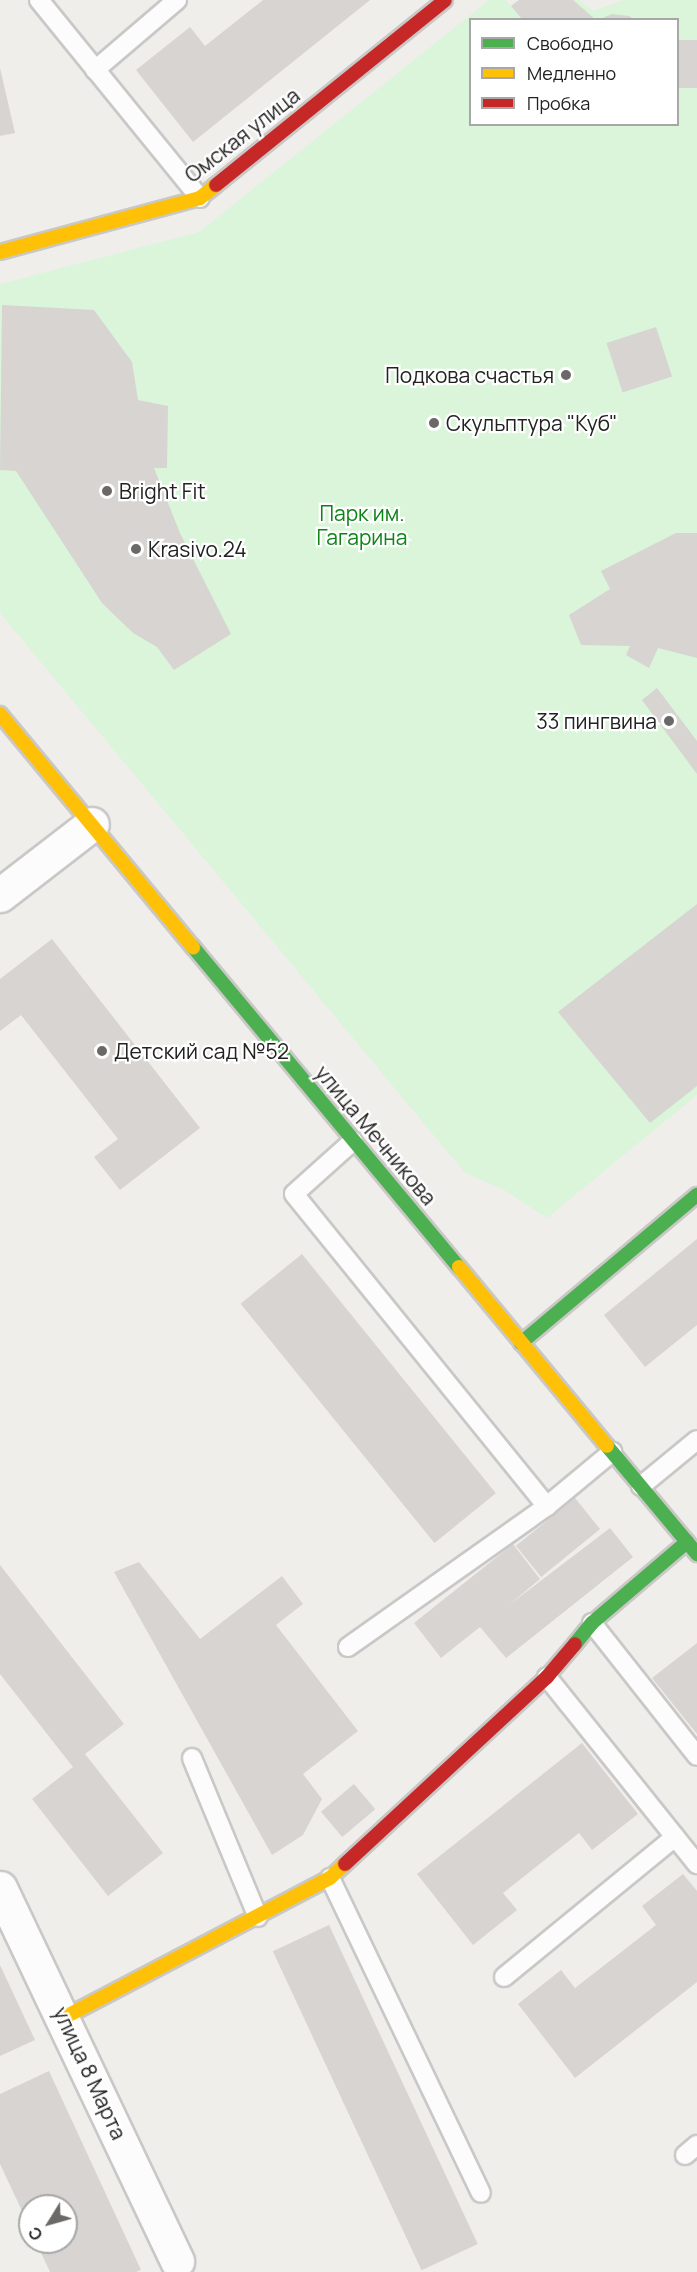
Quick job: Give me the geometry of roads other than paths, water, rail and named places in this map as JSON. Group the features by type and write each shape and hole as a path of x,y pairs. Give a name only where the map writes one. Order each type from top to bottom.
{"street":[{"name":"Омская улица","path":"0,252 200,198 445,0"},
{"name":"улица Мечникова","path":"0,714 697,1554"},
{"path":"0,895 92,824"},
{"path":"521,1343 697,1195"},
{"path":"65,2017 330,1878 547,1677 592,1623 687,1542"},
{"name":"улица 8 Марта","path":"0,1888 65,2017 177,2261"}],"lane":[{"path":"39,0 200,198"},
{"path":"95,69 177,0"},
{"path":"353,1141 294,1194 547,1506"},
{"path":"640,1486 697,1440"},
{"path":"348,1647 547,1506 612,1452"},
{"path":"592,1623 697,1756"},
{"path":"547,1677 697,1864"},
{"path":"192,1758 258,1917"},
{"path":"504,1977 675,1837"},
{"path":"330,1878 481,2193"}],"place":[{"name":"Подкова счастья","path":"566,375"},
{"name":"Скульптура \"Куб\"","path":"434,423"},
{"name":"Bright Fit","path":"107,491"},
{"name":"Krasivo.24","path":"136,549"},
{"name":"33 пингвина","path":"669,721"},
{"name":"Детский сад №52","path":"102,1051"}],"park label":[{"name":"Парк им. Гагарина","path":"362,525"}]}
